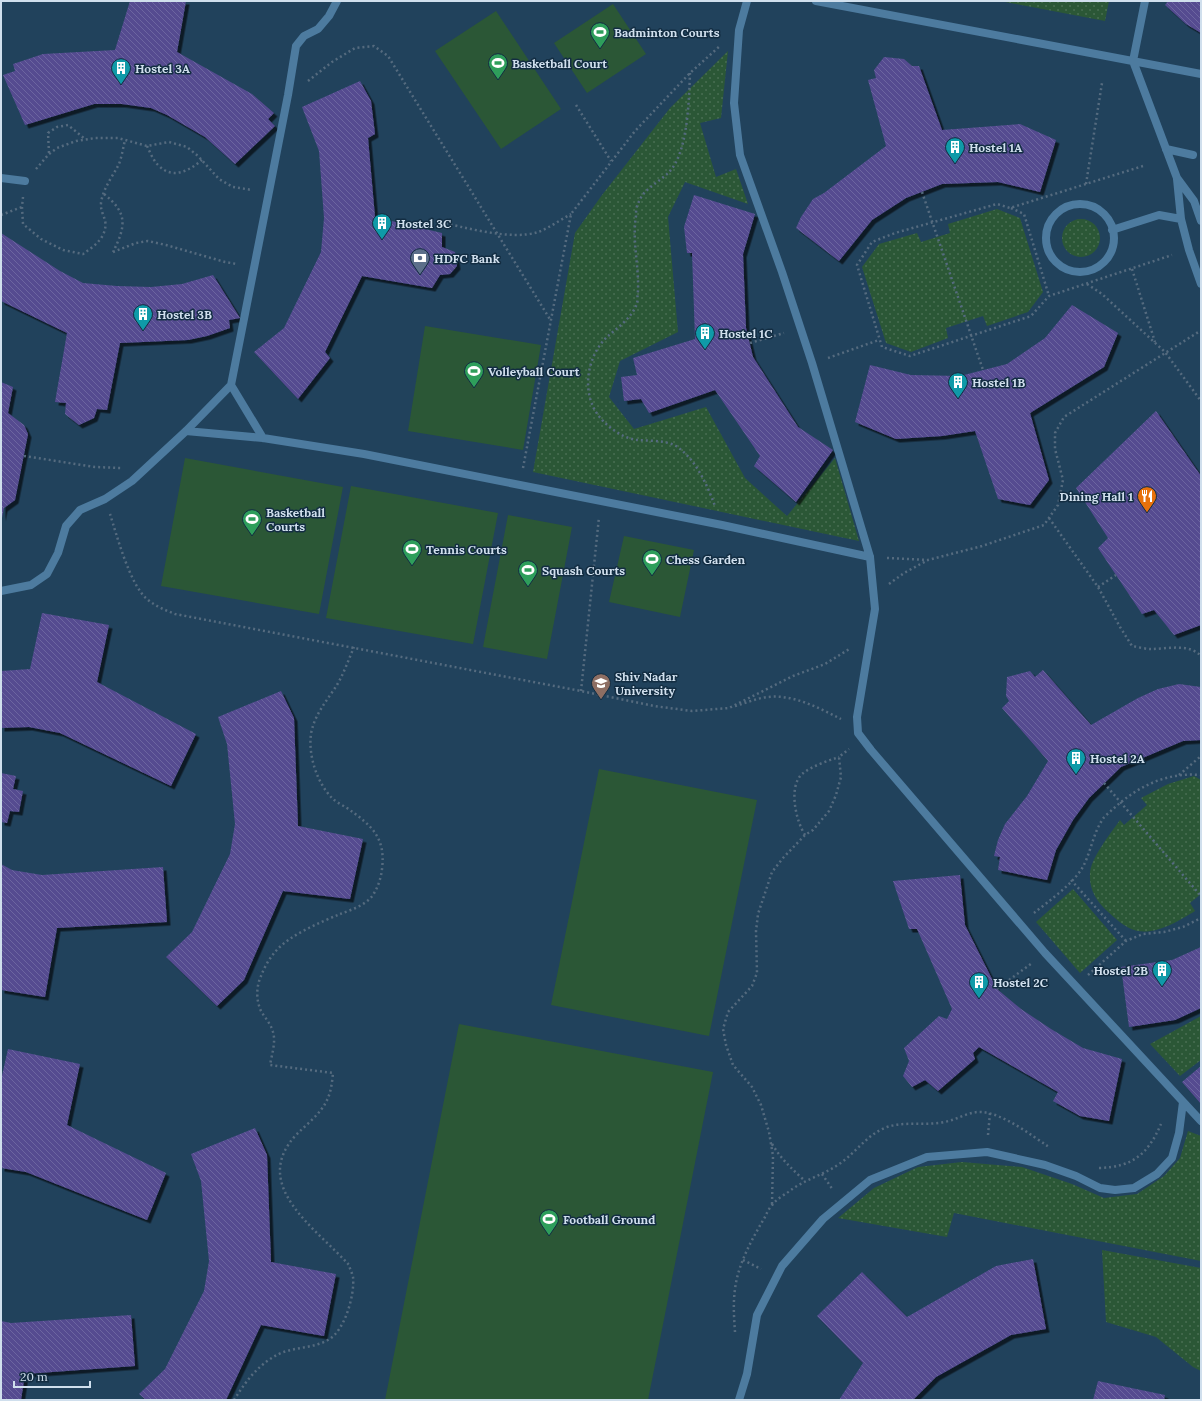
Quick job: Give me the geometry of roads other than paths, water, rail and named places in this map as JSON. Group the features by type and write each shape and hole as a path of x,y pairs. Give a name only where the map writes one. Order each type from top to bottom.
{"lane":[{"path":"1,591 31,585 47,574 58,553 66,526 80,510 105,499 132,481 186,431 231,385 288,95 296,46 304,36 318,28 329,16 337,1"},
{"path":"747,1 739,30 734,103 740,155 812,363 870,557 875,609 858,717 860,736 1045,953 1201,1121"},
{"path":"816,1 1201,74"},
{"path":"1145,1 1133,61 1177,178 1194,201 1201,221"},
{"path":"1166,149 1193,155"},
{"path":"1,178 25,181"},
{"path":"1177,178 1180,219 1188,250 1201,284"},
{"path":"1082,204 1093,206 1103,212 1110,221 1112,230 1114,243 1111,254 1104,263 1095,269 1084,272 1073,271 1062,267 1053,260 1048,250 1046,239 1047,228 1052,218 1060,210 1071,205 1082,204"},
{"path":"1112,230 1159,215 1180,219"},
{"path":"231,385 263,438"},
{"path":"186,431 263,438 364,454 722,525 870,557"},
{"path":"739,1400 747,1374 757,1315 782,1266 823,1219 870,1180 927,1157 987,1152 1045,1165 1076,1176 1100,1188 1115,1190 1134,1188 1157,1174 1172,1158 1179,1133 1183,1102"}],"place":[{"name":"Badminton Courts","path":"600,49"},
{"name":"Basketball Court","path":"498,80"},
{"name":"Hostel 3A","path":"121,85"},
{"name":"Hostel 1A","path":"955,164"},
{"name":"Hostel 3C","path":"382,240"},
{"name":"HDFC Bank","path":"420,275"},
{"name":"Hostel 3B","path":"143,331"},
{"name":"Hostel 1C","path":"705,350"},
{"name":"Volleyball Court","path":"474,388"},
{"name":"Hostel 1B","path":"958,399"},
{"name":"Dining Hall 1","path":"1147,513"},
{"name":"Basketball Courts","path":"252,536"},
{"name":"Tennis Courts","path":"412,566"},
{"name":"Chess Garden","path":"652,576"},
{"name":"Squash Courts","path":"528,587"},
{"name":"Shiv Nadar University","path":"601,700"},
{"name":"Hostel 2A","path":"1076,775"},
{"name":"Hostel 2B","path":"1162,987"},
{"name":"Hostel 2C","path":"979,999"},
{"name":"Football Ground","path":"549,1236"}]}
